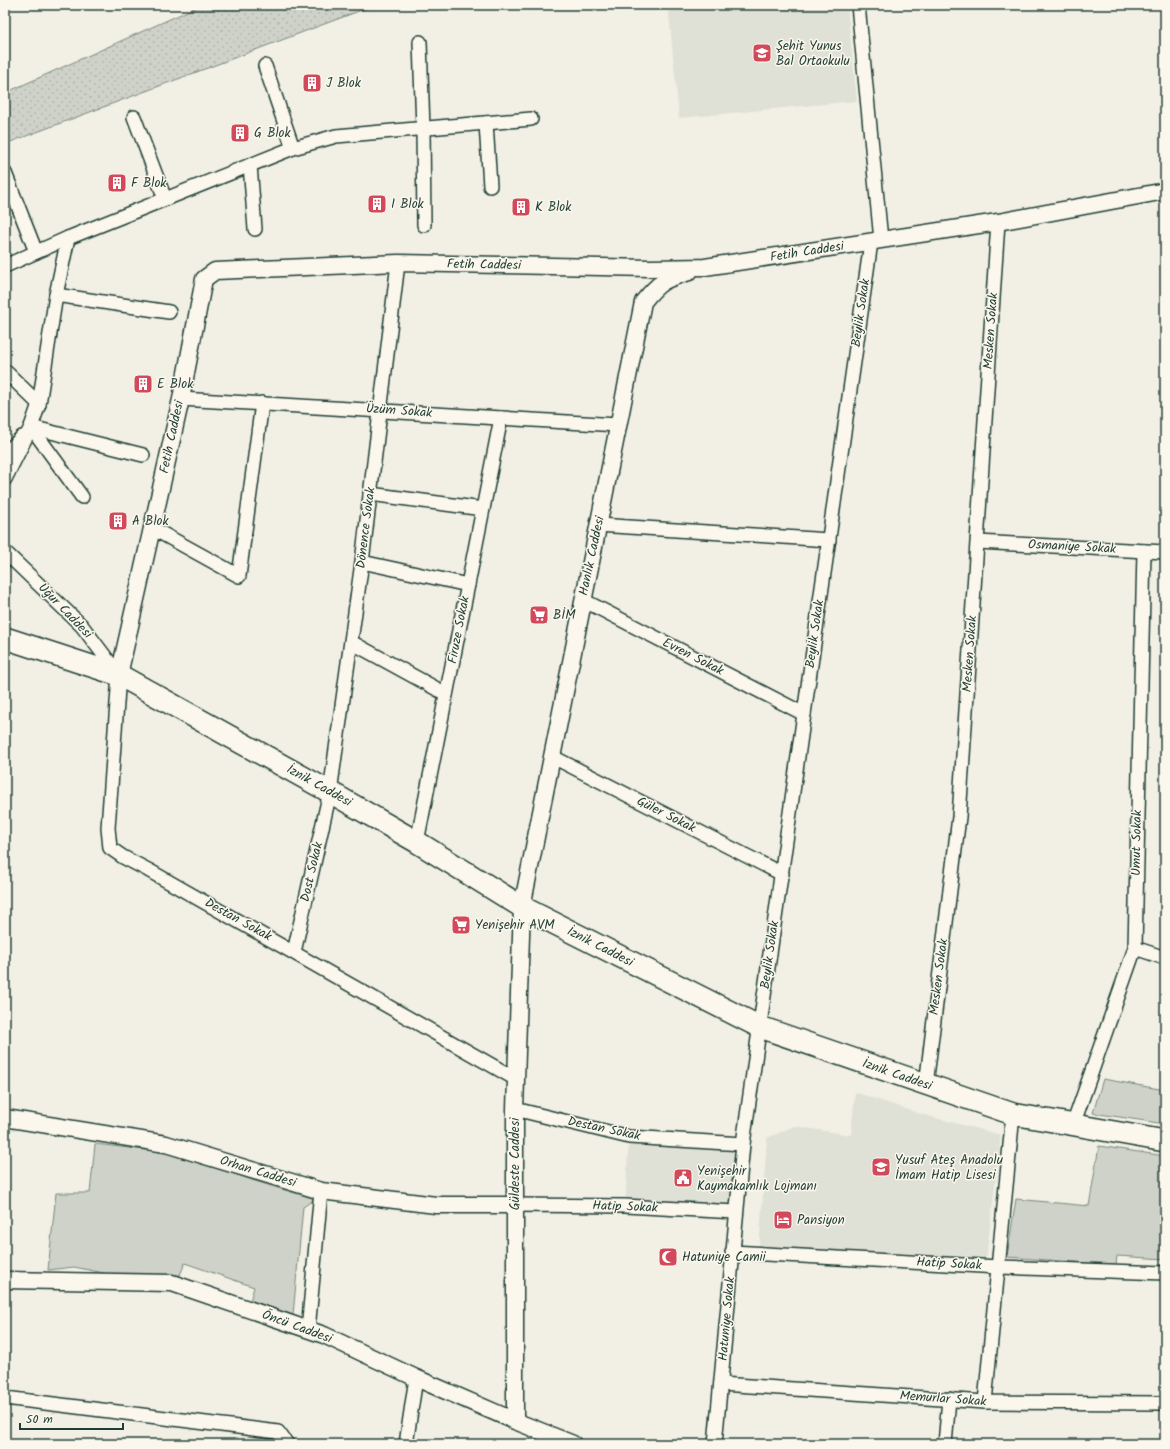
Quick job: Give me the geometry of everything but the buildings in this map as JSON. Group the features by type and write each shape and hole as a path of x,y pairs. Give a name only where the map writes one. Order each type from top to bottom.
{"main road":[{"name":"İznik Caddesi","path":"5,638 120,675 418,842 522,907 760,1027 1013,1114 1165,1141"}],"street":[{"name":"Beylik Sokak","path":"760,1027 829,540 876,241 858,5"},
{"path":"420,42 424,225"},
{"path":"265,66 293,148"},
{"path":"134,117 165,199"},
{"path":"5,266 68,238 293,148 336,136 531,120"},
{"path":"486,123 490,186"},
{"path":"250,165 255,229"},
{"path":"5,173 36,252"},
{"name":"Fetih Caddesi","path":"120,675 181,399 204,279 215,271 398,263 650,268 706,267 998,222 1165,191"},
{"name":"Mesken Sokak","path":"926,1085 959,817 998,222"},
{"path":"5,479 31,427 38,404 56,295 68,238"},
{"name":"Dönence Sokak","path":"330,792 362,562 398,263"},
{"name":"Hanlık Caddesi","path":"522,907 643,302 657,286 671,277 706,267"},
{"path":"643,302 650,268"},
{"path":"56,295 169,312"},
{"path":"5,371 38,404"},
{"name":"Üzüm Sokak","path":"181,399 381,410 618,426"},
{"path":"152,528 239,576 262,403"},
{"name":"Firuze Sokak","path":"418,842 501,418"},
{"path":"5,454 31,427"},
{"path":"31,427 143,455"},
{"path":"31,427 82,497"},
{"path":"370,494 483,509"},
{"path":"598,524 829,540"},
{"name":"Osmaniye Sokak","path":"978,542 1165,552"},
{"name":"Umut Sokak","path":"1073,1125 1135,948 1144,551"},
{"name":"Uğur Caddesi","path":"5,552 82,626 120,675"},
{"path":"362,562 468,585"},
{"name":"Evren Sokak","path":"583,600 804,714"},
{"path":"351,642 446,694"},
{"name":"Destan Sokak","path":"120,675 108,828 110,848 123,857 294,952 516,1079"},
{"name":"Güler Sokak","path":"551,756 782,874"},
{"name":"Dost Sokak","path":"294,952 330,792"},
{"name":"Güldeste Caddesi","path":"515,1421 515,1109 522,907"},
{"path":"1135,948 1165,958"},
{"name":"Hatuniye Sokak","path":"715,1444 743,1144 760,1027"},
{"name":"Destan Sokak","path":"515,1109 629,1137 743,1144"},
{"path":"985,1402 1013,1114"},
{"name":"Orhan Caddesi","path":"5,1118 166,1144 320,1191 436,1205 514,1205"},
{"path":"308,1330 320,1191"},
{"name":"Hatip Sokak","path":"514,1205 625,1206 736,1212"},
{"name":"Hatip Sokak","path":"732,1252 1165,1273"},
{"name":"Öncü Caddesi","path":"5,1280 172,1283 324,1335 416,1378 515,1421 573,1444"},
{"path":"406,1444 416,1378"},
{"name":"Memurlar Sokak","path":"721,1384 985,1402 1165,1403"},
{"path":"5,1398 278,1432 287,1444"},
{"path":"945,1444 949,1399"},
{"path":"531,1427 538,1444"}],"shaded area":[{"path":"201,5 375,5 5,144 5,93"},
{"name":"Şehit Yunus Bal Ortaokulu","path":"668,5 847,5 857,101 679,118"},
{"path":"1103,1079 1165,1090 1165,1124 1093,1113"},
{"name":"Yusuf Ateş Anadolu İmam Hatip Lisesi","path":"855,1092 921,1114 1001,1135 986,1260 759,1248 767,1138 794,1126 851,1135"},
{"name":"Yenişehir Kaymakamlık Lojmanı","path":"629,1137 743,1144 736,1212 625,1206"},
{"path":"95,1144 179,1154 255,1181 315,1199 303,1207 293,1315 250,1301 254,1287 185,1263 180,1275 109,1274 74,1267 48,1270 56,1193 90,1193"},
{"path":"1099,1146 1165,1156 1165,1259 1117,1256 1116,1265 1007,1257 1016,1199 1089,1206"}],"place":[{"name":"Şehit Yunus Bal Ortaokulu","path":"762,53"},
{"name":"J Blok","path":"312,83"},
{"name":"G Blok","path":"240,133"},
{"name":"F Blok","path":"117,183"},
{"name":"I Blok","path":"377,204"},
{"name":"K Blok","path":"521,207"},
{"name":"E Blok","path":"143,384"},
{"name":"A Blok","path":"118,521"},
{"name":"BİM","path":"539,615"},
{"name":"Yenişehir AVM","path":"461,925"},
{"name":"Yusuf Ateş Anadolu İmam Hatip Lisesi","path":"881,1167"},
{"name":"Yenişehir Kaymakamlık Lojmanı","path":"683,1178"},
{"name":"Pansiyon","path":"783,1220"},
{"name":"Hatuniye Camii","path":"668,1257"}]}
